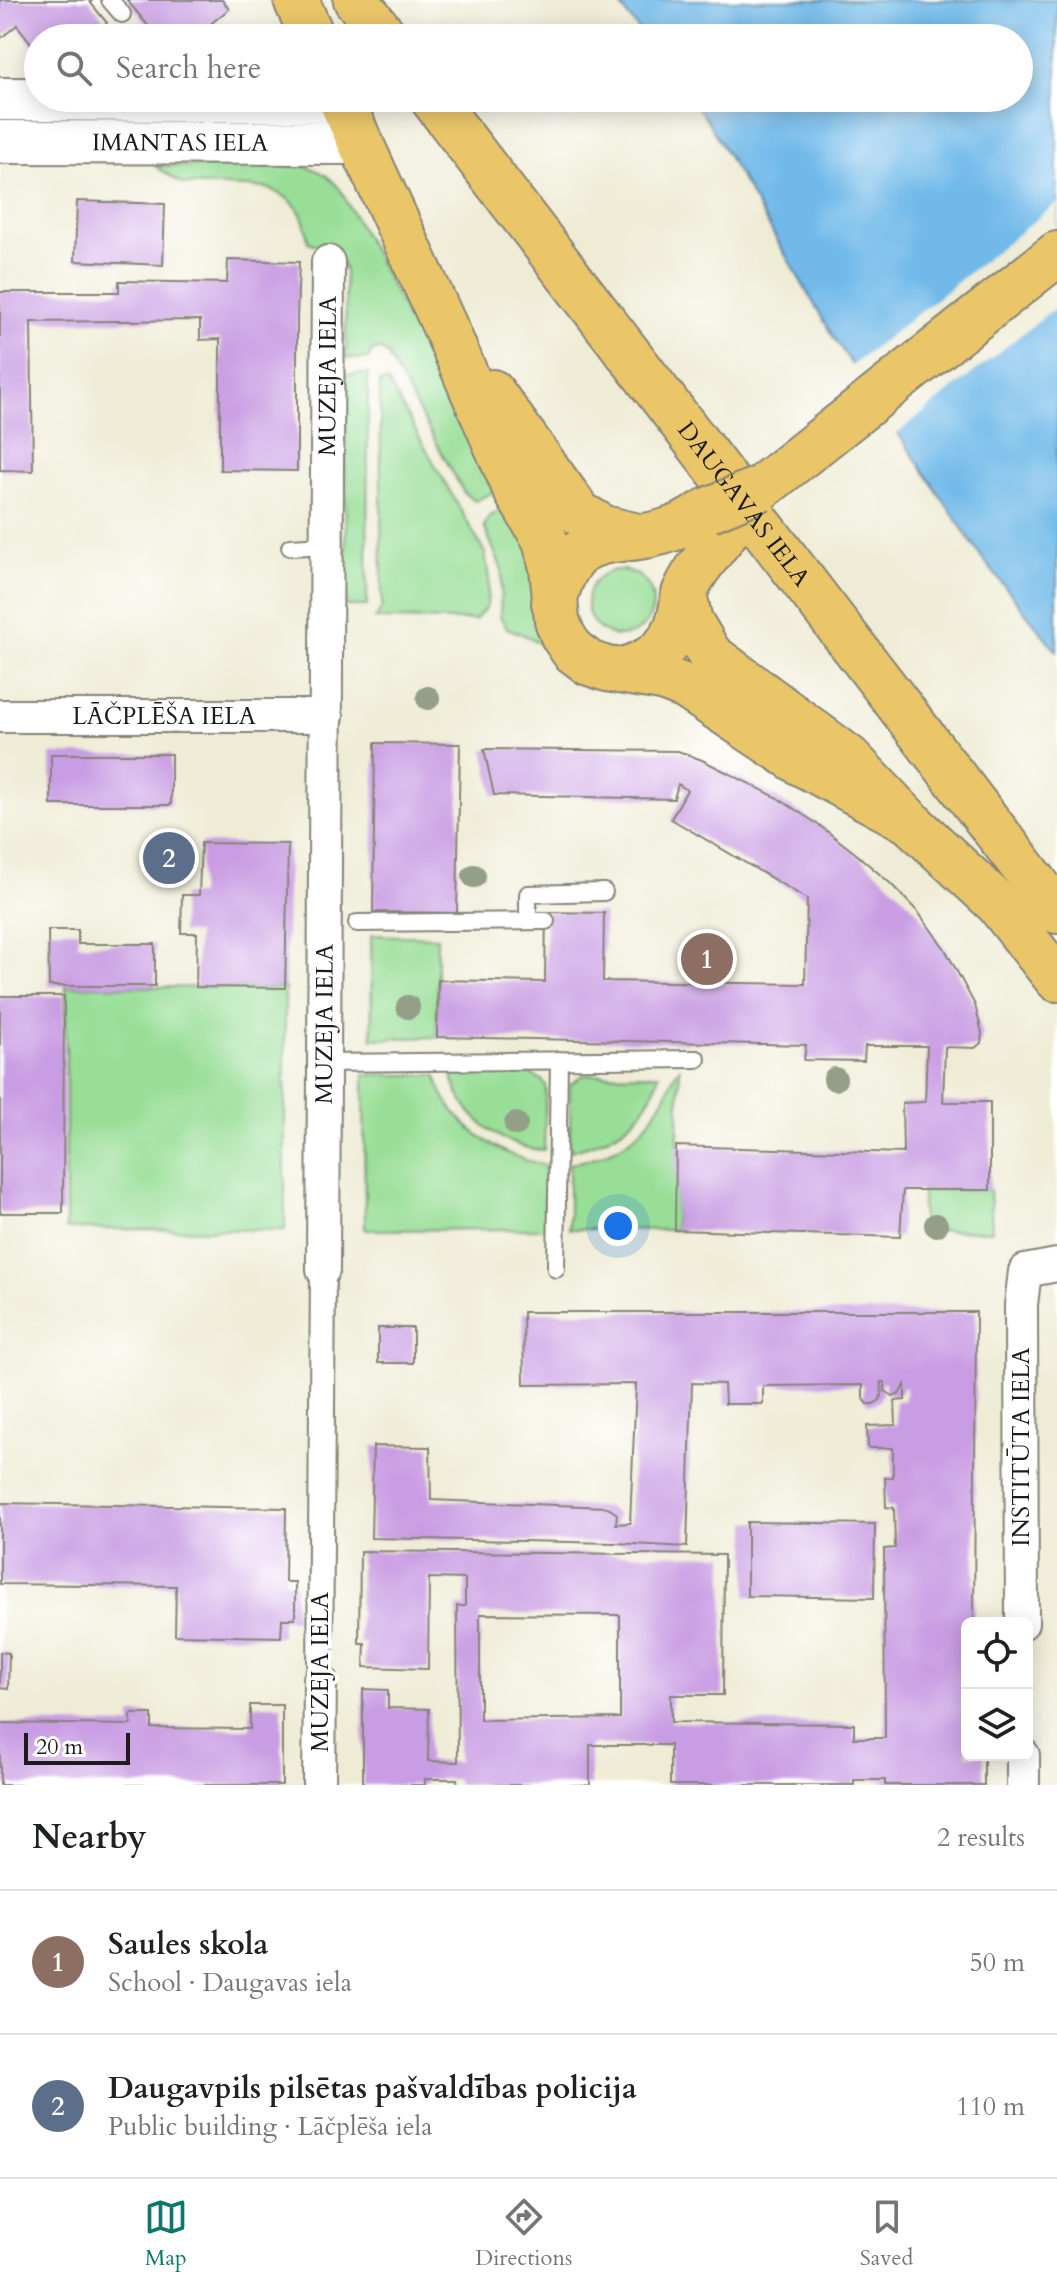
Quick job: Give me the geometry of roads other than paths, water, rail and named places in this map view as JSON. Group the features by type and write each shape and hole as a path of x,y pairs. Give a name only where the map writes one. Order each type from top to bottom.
{"main road":[{"path":"296,0 307,24"},
{"path":"356,0 375,24"},
{"name":"DAUGAVAS IELA","path":"346,112 516,491 545,540 552,568 557,620 573,651 589,663 607,669 662,678 686,687 799,762 909,821"},
{"name":"DAUGAVAS IELA","path":"443,112 1057,911"},
{"name":"DAUGAVAS IELA","path":"554,603 567,568 590,545 717,521 1057,254"},
{"name":"DAUGAVAS IELA","path":"446,329 579,513 604,528 638,536"},
{"path":"622,670 644,662 667,646 676,629 684,594 703,563 717,521"},
{"name":"DAUGAVAS IELA","path":"684,594 690,621 710,655 849,758 909,821 998,904 1057,979"}],"street":[{"name":"IMANTAS IELA","path":"0,99 24,99"},
{"name":"IMANTAS IELA","path":"0,142 359,143"},
{"name":"MUZEJA IELA","path":"319,1785 328,262"},
{"name":"LĀČPLĒŠA IELA","path":"0,716 327,716"},
{"name":"INSTITŪTA IELA","path":"1022,1617 1021,1305 1025,1271 1057,1265"},
{"path":"1023,1761 1023,1785"}],"lane":[{"path":"110,0 122,14"},
{"path":"290,547 327,545"},
{"path":"528,921 528,894 604,892"},
{"path":"357,923 546,921"},
{"path":"323,1063 697,1059"},
{"path":"556,1269 559,1060"}],"water":[{"path":"616,0 1057,0 1057,652 982,558 832,335 701,112 1033,112 1033,24 634,24"}],"place":[{"name":"Daugavpils pilsētas pašvaldības policija","path":"169,858"},
{"name":"Saules skola","path":"707,959"}]}
